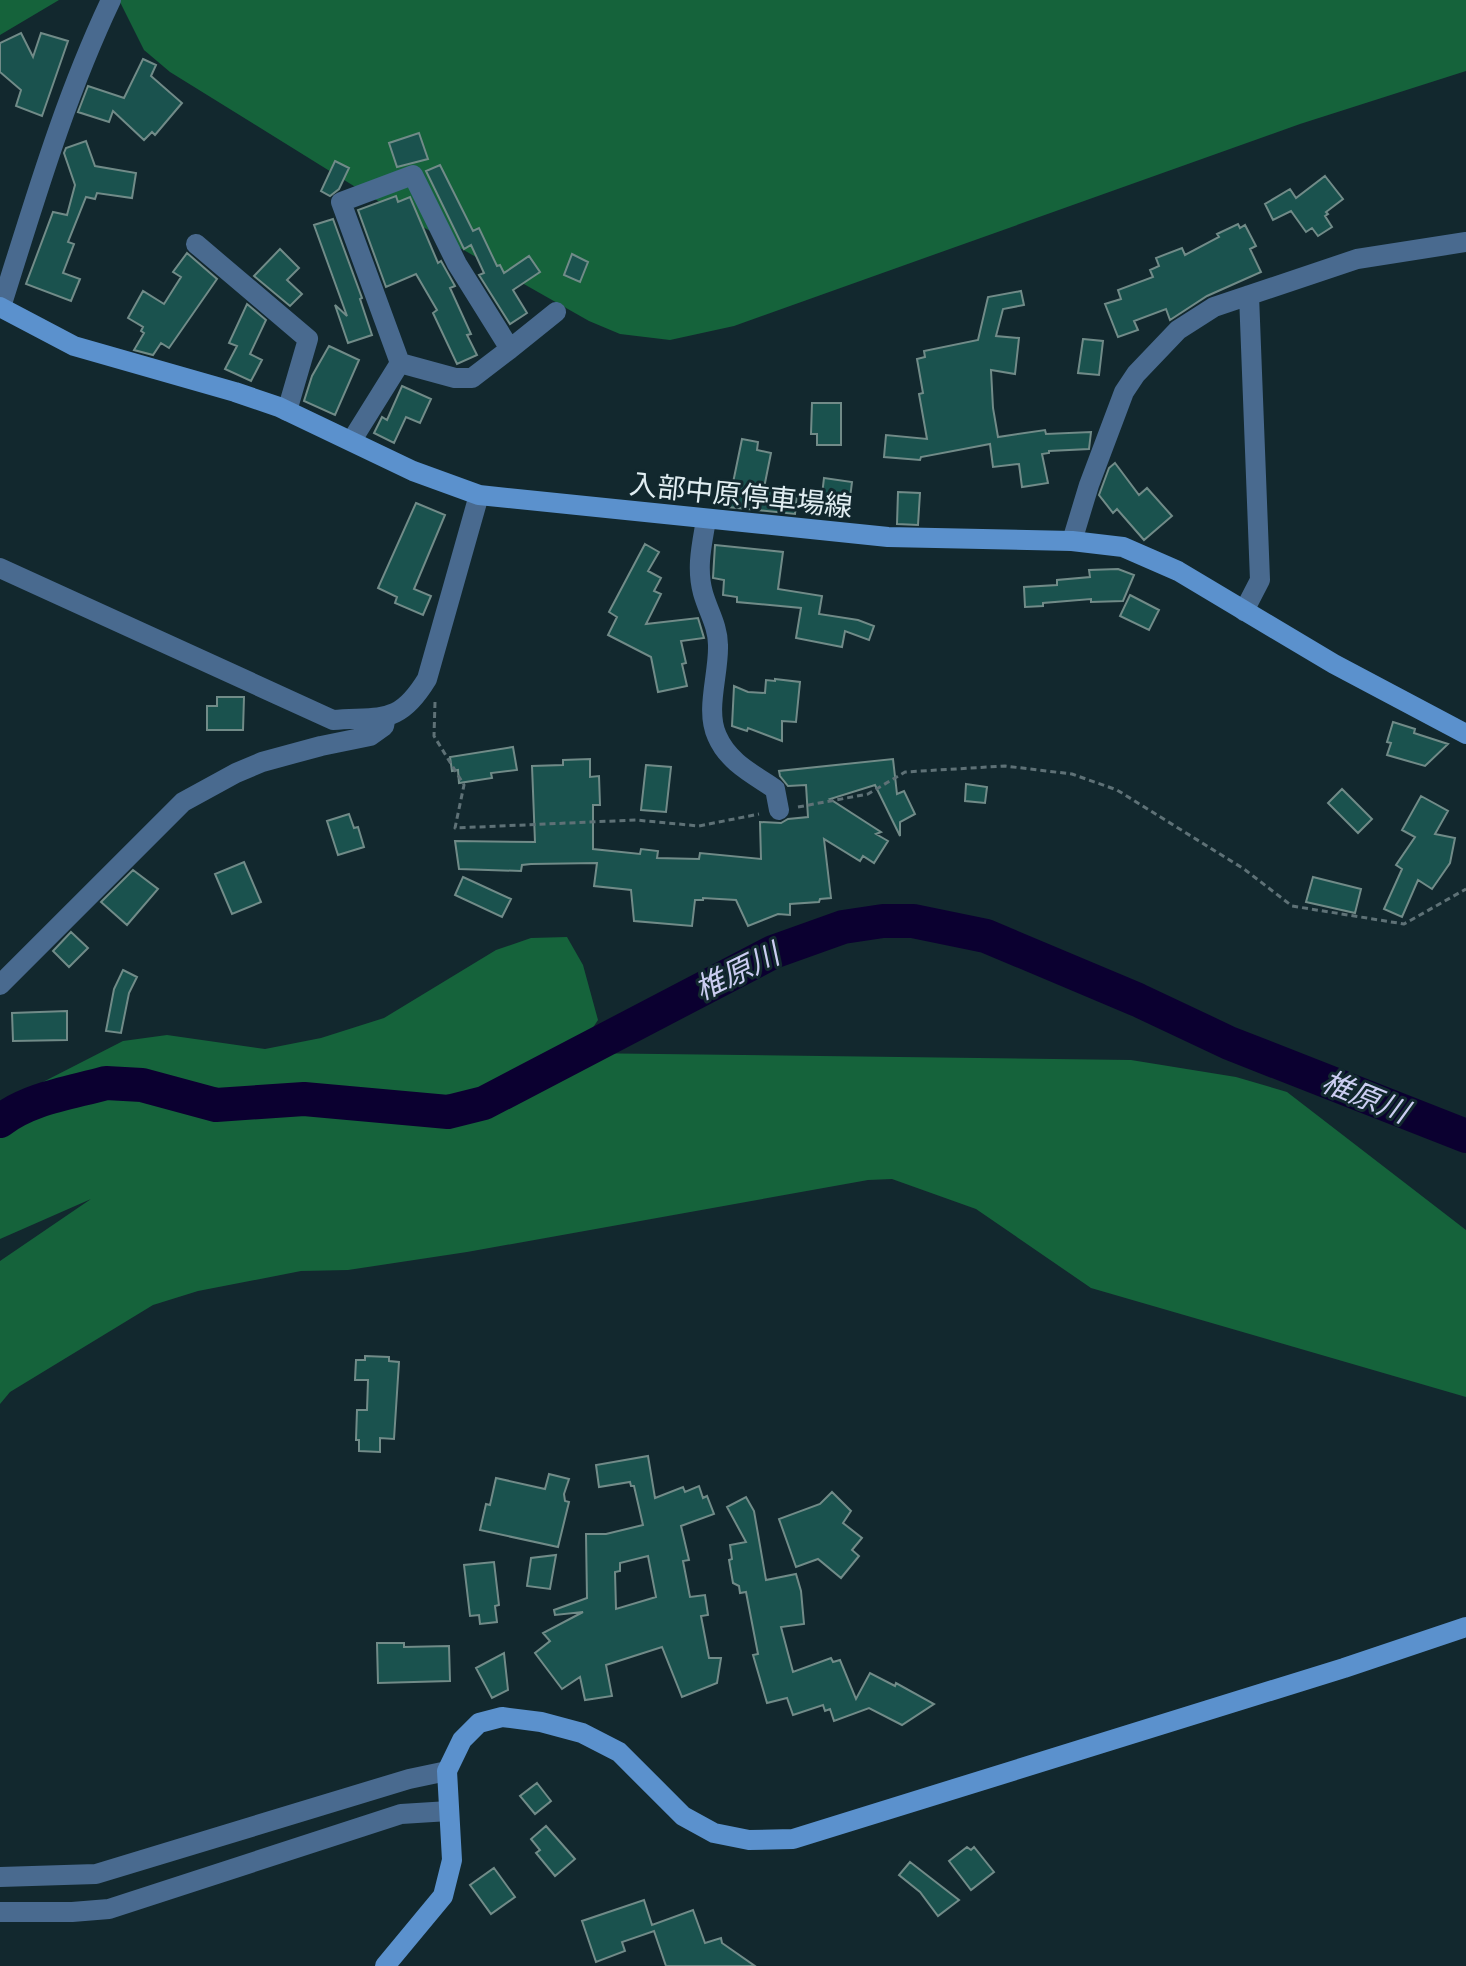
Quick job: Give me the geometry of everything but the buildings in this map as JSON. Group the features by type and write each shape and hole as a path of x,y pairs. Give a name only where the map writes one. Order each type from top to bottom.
{"main road":[{"name":"入部中原停車場線","path":"1,307 74,346 235,392 287,411 413,471 479,495 888,537 1072,541 1123,547 1178,571 1334,664 1466,734"},
{"path":"385,1966 443,1896 452,1860 447,1771 462,1740 479,1723 502,1717 541,1722 582,1733 619,1752 683,1816 714,1833 749,1840 793,1839 1344,1668 1466,1627"}],"street":[{"path":"1,307 53,140 82,60 111,0"},
{"path":"400,363 341,202 413,175 457,264 510,349"},
{"path":"1072,541 1124,392 1136,374 1178,330 1214,307 1357,259 1466,242"},
{"path":"196,244 308,339 287,411"},
{"path":"1244,611 1260,580 1249,295"},
{"path":"400,363 455,378 472,378 556,312"},
{"path":"352,440 400,363"},
{"path":"0,568 333,720 386,716 397,714 415,699 427,679 479,495"},
{"path":"706,520 699,562 703,592 716,626 718,645 712,719 715,732 733,761 775,789 779,810"},
{"path":"0,985 183,802 262,762 370,736 384,726 386,716"},
{"path":"0,1877 96,1874 409,1779 447,1771"},
{"path":"0,1912 109,1909 401,1814 449,1811"}],"path":[{"path":"427,679 435,688 434,736 464,785 455,828 636,820 699,826 868,794 905,772 1005,766 1072,774 1117,790 1244,869 1292,906 1404,924 1466,889"}],"green space":[{"path":"0,0 59,0 0,35"},
{"path":"119,0 1466,0 1466,71 1300,124 734,326 670,340 620,334 589,321 386,206 170,72 144,50"},
{"path":"567,937 583,965 598,1020 576,1053 1131,1060 1236,1077 1287,1092 1466,1230 1466,1397 1091,1288 976,1209 892,1179 868,1180 467,1252 348,1270 301,1271 198,1291 153,1305 10,1392 0,1404 0,1261 91,1199 0,1239 0,1104 123,1041 167,1035 265,1049 321,1038 384,1018 496,950 531,938"}],"waterway":[{"name":"椎原川","path":"0,1121 37,1102 106,1083 142,1085 216,1105 304,1099 448,1112 484,1103 773,952 843,927 883,921 913,921 986,936 1138,1000 1229,1043 1466,1136"}]}
